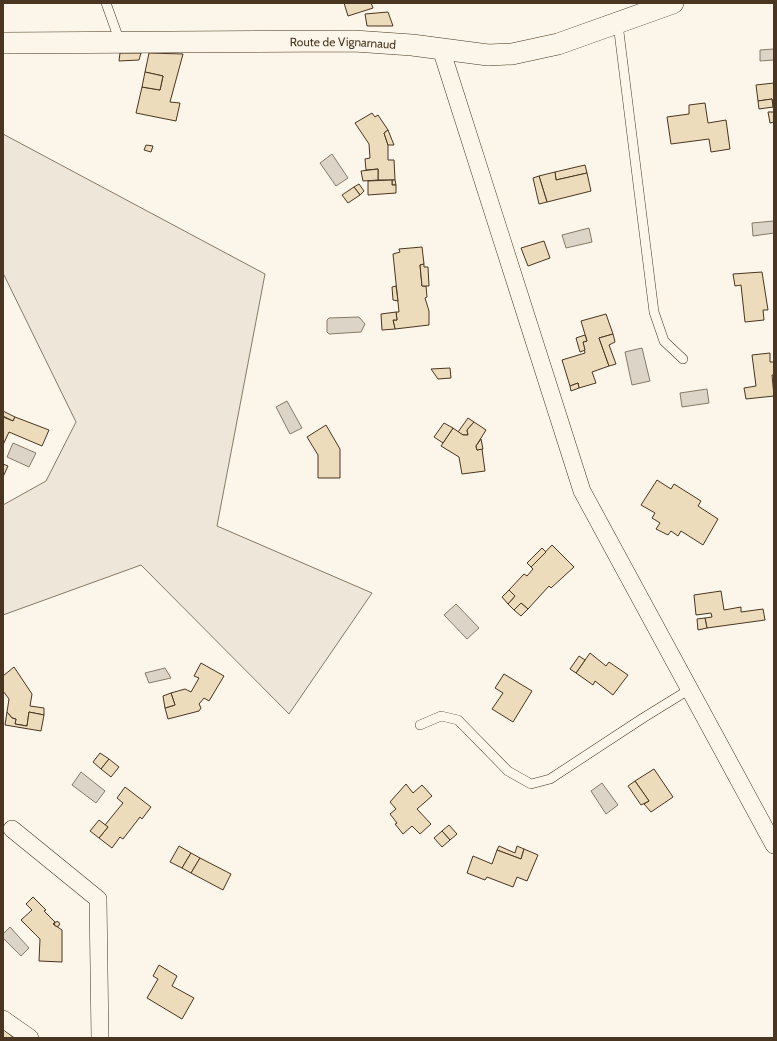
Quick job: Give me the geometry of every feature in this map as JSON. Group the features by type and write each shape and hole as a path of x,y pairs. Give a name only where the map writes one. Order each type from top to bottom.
{"street":[{"name":"Route de Vignarnaud","path":"3,43 354,41 412,45 488,55 512,54 558,44 618,24 673,3"},
{"path":"441,49 582,491 774,844"},
{"path":"12,829 98,899 100,1038"},
{"path":"3,1018 30,1038"}],"lane":[{"path":"106,3 120,42"},
{"path":"618,24 654,312 664,341 682,359"},
{"path":"420,725 441,716 458,720 508,770 531,784 550,779 690,689"}],"shaded area":[{"path":"774,49 774,60 760,61 760,50"},
{"path":"3,134 265,274 217,526 372,593 289,714 141,565 3,615 3,505 46,481 76,422 3,273"},
{"path":"332,154 348,178 336,186 320,163"},
{"path":"774,221 774,233 753,236 752,223"},
{"path":"589,228 592,242 566,248 562,235"},
{"path":"359,317 365,324 361,332 329,334 327,332 327,320 329,318"},
{"path":"642,348 650,381 632,385 625,352"},
{"path":"707,389 709,403 682,407 680,393"},
{"path":"287,401 302,428 290,434 276,407"},
{"path":"13,443 36,453 29,467 7,457"},
{"path":"456,604 479,628 467,639 444,615"},
{"path":"165,668 171,678 149,683 145,673"},
{"path":"81,772 105,791 96,803 72,785"},
{"path":"602,783 618,805 606,814 591,791"},
{"path":"10,927 29,948 21,956 3,938 3,934"}],"building":[{"path":"344,3 371,3 373,8 348,16"},
{"path":"388,12 393,26 367,26 365,14"},
{"path":"120,53 141,53 139,60 119,61"},
{"path":"149,53 183,54 170,102 180,103 176,121 136,113 142,87 160,90 163,76 145,72"},
{"path":"145,72 163,76 160,90 142,87"},
{"path":"774,83 774,113 772,99 758,101 756,85"},
{"path":"772,99 773,107 759,109 758,101"},
{"path":"705,103 708,123 726,120 730,149 711,152 709,139 671,144 667,117 689,114 689,105"},
{"path":"768,112 774,112 774,122 770,123"},
{"path":"372,113 375,117 378,115 388,130 384,133 388,145 388,160 394,160 395,180 378,180 378,169 366,170 365,159 370,158 369,144 355,123"},
{"path":"388,130 394,145 388,145 384,133"},
{"path":"146,145 153,146 151,152 144,150"},
{"path":"585,165 587,173 556,180 555,172"},
{"path":"378,169 378,180 363,181 361,171"},
{"path":"555,172 556,180 587,173 591,191 547,202 539,176"},
{"path":"539,176 547,202 539,204 533,178"},
{"path":"392,180 395,180 396,185 392,185"},
{"path":"392,180 392,185 396,185 396,193 368,195 368,181"},
{"path":"359,184 364,191 360,195 354,187"},
{"path":"354,187 360,195 348,203 342,195"},
{"path":"544,241 550,258 528,266 521,248"},
{"path":"422,247 424,264 420,265 422,286 426,286 427,297 425,298 429,311 429,325 395,329 393,320 397,320 396,312 399,312 393,254 400,252 399,249"},
{"path":"424,264 424,267 428,267 429,286 422,286 420,265"},
{"path":"762,272 768,310 763,310 764,320 745,322 741,285 735,286 733,274"},
{"path":"396,286 398,301 393,300 392,287"},
{"path":"396,312 397,320 393,320 395,329 382,330 381,314"},
{"path":"606,314 613,334 599,338 609,366 592,372 596,383 579,388 578,383 570,386 562,360 585,353 583,342 587,341 581,321"},
{"path":"613,334 615,342 609,345 616,364 609,366 599,338"},
{"path":"585,335 587,341 583,342 585,350 580,352 576,338"},
{"path":"770,353 770,362 774,362 774,375 772,375 774,396 746,399 744,388 756,386 752,355"},
{"path":"450,368 451,378 438,379 431,369"},
{"path":"578,383 579,388 571,391 570,386"},
{"path":"3,411 15,417 13,421 3,416"},
{"path":"3,417 13,421 15,417 49,430 42,446 9,432 3,445"},
{"path":"468,418 474,422 467,430 468,435 463,435 458,432"},
{"path":"474,422 486,430 476,446 477,450 482,449 485,471 462,474 459,457 441,446 453,428 463,435 468,435 467,430"},
{"path":"444,423 453,428 443,443 434,437"},
{"path":"326,425 340,449 340,478 318,478 318,455 307,437"},
{"path":"481,439 483,449 477,450 476,446"},
{"path":"3,464 8,466 3,477"},
{"path":"657,480 671,489 674,484 701,501 698,506 718,519 703,545 681,531 678,536 671,531 668,535 656,529 660,523 652,518 655,513 641,505"},
{"path":"552,545 574,567 551,588 549,586 528,609 521,603 514,610 508,604 515,596 509,590 524,574 527,576 533,569 531,567"},
{"path":"542,548 546,552 531,567 527,563"},
{"path":"509,590 515,596 508,604 502,597"},
{"path":"721,591 724,610 741,607 741,612 763,609 765,620 707,628 705,618 712,617 711,613 696,615 694,595"},
{"path":"521,603 528,609 521,616 514,610"},
{"path":"705,618 707,628 698,630 697,619"},
{"path":"590,653 606,666 609,662 628,675 613,695 595,681 593,685 576,673"},
{"path":"579,656 585,660 576,673 570,669"},
{"path":"201,663 224,676 209,701 204,698 199,704 201,708 199,711 168,719 165,708 175,705 171,693 185,689 191,692 199,678 194,676"},
{"path":"14,667 32,694 30,706 44,708 44,715 29,712 27,726 15,724 16,719 12,718 7,712 9,699 3,691 3,676"},
{"path":"504,674 532,691 513,722 492,709 503,693 495,688"},
{"path":"171,693 175,705 165,708 163,696"},
{"path":"7,712 12,718 16,719 15,724 27,726 29,712 44,715 41,731 5,725"},
{"path":"100,753 109,759 101,769 93,762"},
{"path":"109,759 119,767 111,777 101,769"},
{"path":"654,769 673,797 651,812 644,804 649,801 635,781"},
{"path":"635,781 649,801 641,805 628,786"},
{"path":"406,784 413,793 422,785 432,796 417,809 431,824 420,834 412,826 403,834 395,824 397,823 390,814 396,809 390,802"},
{"path":"125,787 151,807 142,819 140,817 123,839 120,837 112,848 99,838 108,827 105,825 123,803 117,798"},
{"path":"99,820 108,827 99,838 90,831"},
{"path":"449,825 457,834 450,840 442,831"},
{"path":"442,831 450,840 442,847 434,838"},
{"path":"179,846 191,853 182,868 170,862"},
{"path":"499,846 515,853 517,846 524,849 521,859 497,850"},
{"path":"524,849 538,855 527,881 517,877 513,887 487,877 485,880 467,873 473,856 492,864 497,850 521,859"},
{"path":"191,853 200,858 191,873 182,868"},
{"path":"200,858 231,874 223,890 191,873"},
{"path":"33,897 55,922 53,924 62,930 62,962 39,961 40,939 21,920 32,910 26,904"},
{"path":"57,921 60,924 57,927 54,924"},
{"path":"159,965 177,976 172,986 194,998 182,1019 147,998 158,979 153,976"},
{"path":"3,1029 14,1038 3,1038"}]}
